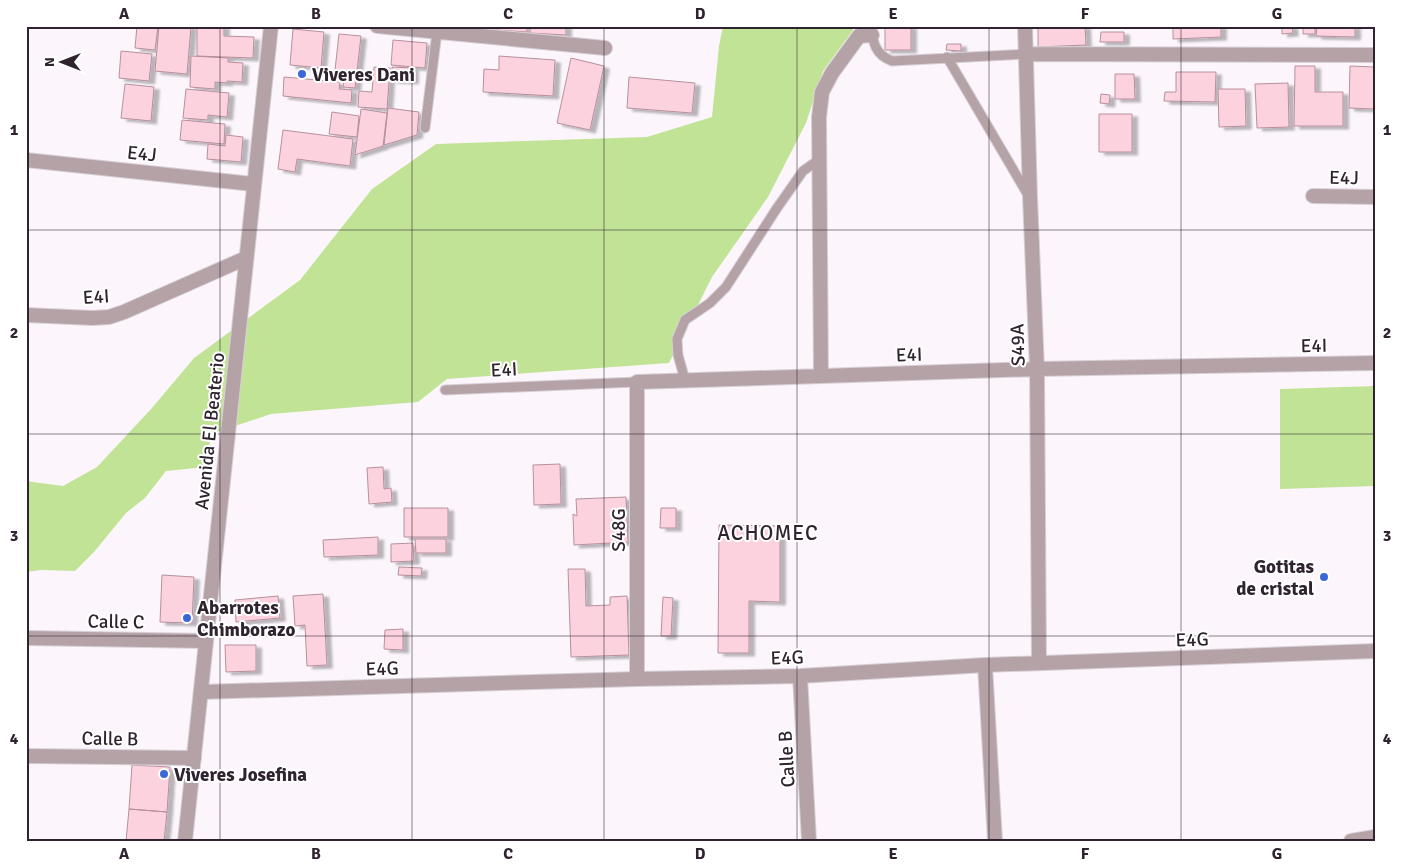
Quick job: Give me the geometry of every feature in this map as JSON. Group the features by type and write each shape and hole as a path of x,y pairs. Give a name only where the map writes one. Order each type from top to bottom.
{"street":[{"name":"Avenida El Beaterio","path":"185,841 271,26"},
{"path":"377,26 605,48"},
{"name":"S49A","path":"1025,26 1037,369 1039,663"},
{"path":"821,376 819,117 822,92 832,73 859,36 872,31"},
{"path":"1026,54 1375,55"},
{"name":"E4J","path":"26,160 254,184"},
{"name":"E4J","path":"1314,196 1375,197"},
{"name":"E4I","path":"26,315 109,317 246,258"},
{"name":"E4I","path":"637,382 1037,369 1375,363"},
{"name":"S48G","path":"637,382 637,679"},
{"name":"Calle C","path":"26,638 206,641"},
{"name":"E4G","path":"201,692 800,676 985,665 1375,651"},
{"path":"985,665 994,841"},
{"name":"Calle B","path":"800,676 809,841"},
{"name":"Calle B","path":"26,756 194,758"},
{"path":"1351,841 1375,837"}],"lane":[{"path":"872,31 876,48 883,57 892,61 1026,54"},
{"path":"425,128 437,32"},
{"path":"947,57 1030,197"},
{"path":"684,380 678,356 677,339 685,320 710,303 726,287 803,171 820,159"},
{"name":"E4I","path":"445,390 637,382"}],"green space":[{"path":"723,26 853,26 853,30 823,71 806,123 768,197 712,277 669,363 447,379 418,402 271,414 211,434 206,467 166,471 145,498 126,513 94,552 75,571 41,570 26,572 26,481 63,486 97,467 152,408 194,358 300,280 372,189 436,144 647,137 712,117 719,46"},
{"path":"1375,386 1375,486 1280,489 1280,389"}],"building":[{"path":"137,26 158,26 155,50 135,48"},
{"path":"159,26 191,26 187,74 155,71"},
{"path":"197,26 224,26 224,36 254,37 253,58 197,56"},
{"path":"465,26 494,26 493,31 465,28"},
{"path":"497,26 527,26 527,32 497,30"},
{"path":"530,26 566,26 566,35 530,33"},
{"path":"885,26 911,26 911,50 885,50"},
{"path":"1038,26 1085,26 1086,45 1038,47"},
{"path":"1173,26 1221,26 1221,37 1173,39"},
{"path":"1282,26 1292,26 1293,33 1282,34"},
{"path":"1303,26 1315,26 1315,34 1303,34"},
{"path":"1317,26 1355,26 1355,37 1316,36"},
{"path":"293,29 324,32 321,68 290,65"},
{"path":"1101,32 1124,32 1124,42 1100,42"},
{"path":"339,34 361,36 355,88 343,87 345,71 335,70"},
{"path":"393,40 427,43 425,68 391,65"},
{"path":"947,44 961,44 961,51 946,50"},
{"path":"121,51 152,54 149,81 119,78"},
{"path":"191,56 228,58 228,62 243,63 242,82 215,82 215,89 190,87"},
{"path":"499,56 555,60 553,96 483,92 484,69 499,70"},
{"path":"571,58 604,66 590,130 557,123"},
{"path":"1295,66 1315,66 1315,92 1343,92 1343,126 1294,126"},
{"path":"1350,66 1375,67 1375,109 1349,108"},
{"path":"374,67 390,68 387,109 358,107 359,91 372,92"},
{"path":"392,67 413,68 413,81 392,80"},
{"path":"1176,72 1216,72 1215,102 1164,101 1165,92 1176,92"},
{"path":"1115,74 1134,74 1135,99 1115,99"},
{"path":"284,77 340,82 339,89 352,90 351,103 283,96"},
{"path":"629,77 695,83 692,113 627,108"},
{"path":"1288,83 1289,127 1257,128 1255,84"},
{"path":"125,84 154,87 151,121 121,118"},
{"path":"186,89 229,93 227,117 208,115 208,120 183,118"},
{"path":"1218,89 1245,89 1246,126 1219,127"},
{"path":"1101,94 1110,95 1109,104 1100,103"},
{"path":"388,108 419,112 417,135 384,145"},
{"path":"361,109 387,113 383,146 355,155"},
{"path":"332,112 359,116 357,137 329,134"},
{"path":"1099,114 1132,114 1132,152 1099,152"},
{"path":"182,120 225,124 224,144 180,140"},
{"path":"283,130 353,139 350,166 297,159 295,172 278,169"},
{"path":"226,135 243,137 241,162 207,159 208,144 225,146"},
{"path":"560,464 561,504 534,505 533,465"},
{"path":"383,467 384,489 391,488 392,502 369,504 367,468"},
{"path":"626,497 628,542 574,545 573,514 577,516 576,499"},
{"path":"404,508 448,508 448,537 404,537"},
{"path":"661,508 676,508 676,528 660,528"},
{"path":"719,525 780,526 780,602 749,601 749,653 718,653"},
{"path":"378,537 378,555 324,557 323,540"},
{"path":"415,539 446,539 446,553 416,553"},
{"path":"413,543 414,561 391,562 391,544"},
{"path":"399,567 422,568 421,576 398,575"},
{"path":"568,569 585,569 586,606 610,605 610,597 627,596 629,655 571,657"},
{"path":"162,575 194,577 192,623 160,622"},
{"path":"323,594 327,665 307,666 305,625 295,626 293,596"},
{"path":"278,596 280,618 236,622 235,600"},
{"path":"663,597 673,598 671,636 661,636"},
{"path":"403,629 403,650 384,649 385,630"},
{"path":"225,645 256,645 256,671 226,672"},
{"path":"132,765 170,767 167,812 129,809"},
{"path":"129,809 167,812 164,841 126,841"}],"place":[{"name":"Viveres Dani","path":"302,74"},
{"name":"Gotitas de cristal","path":"1324,577"},
{"name":"Abarrotes Chimborazo","path":"187,618"},
{"name":"Viveres Josefina","path":"164,774"}],"district":[{"name":"ACHOMEC","path":"768,533"}]}
